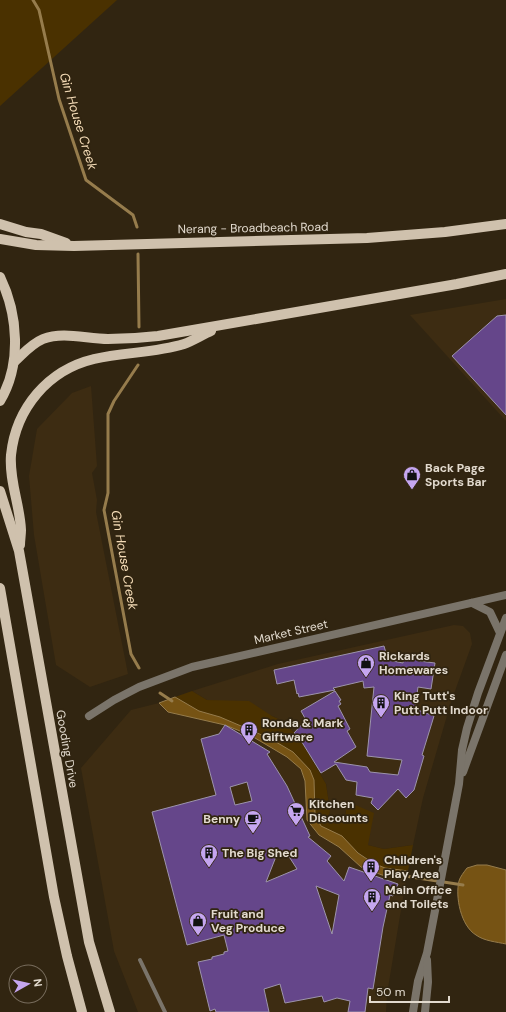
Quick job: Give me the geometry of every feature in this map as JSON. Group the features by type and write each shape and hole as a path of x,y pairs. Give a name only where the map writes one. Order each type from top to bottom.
{"main road":[{"path":"0,224 26,232 41,234 74,246"},
{"name":"Nerang - Broadbeach Road","path":"0,239 36,245 74,246 367,238 431,233 506,224"},
{"path":"14,362 37,342 54,336 107,339 138,338 220,326 506,274"},
{"path":"0,277 12,311 14,328 14,362 6,390 0,401"},
{"path":"19,551 21,530 11,467 12,445 15,433 25,409 40,390 61,373 81,363 100,358 151,351 185,344 220,326"},
{"name":"Gooding Drive","path":"0,491 19,551 89,942 110,1012"},
{"path":"0,588 54,897 82,1012"}],"street":[{"name":"Market Street","path":"89,716 114,700 139,687 192,667 506,595"},
{"path":"472,603 490,612 500,633"},
{"path":"413,1012 418,981 427,953 459,784 462,750 471,713 506,618"},
{"path":"459,784 506,655"},
{"path":"425,1012 428,982 427,953"}],"lane":[{"path":"140,960 165,1012"}],"shaded area":[{"path":"0,0 117,0 0,106"},
{"path":"506,299 506,421 410,315"},
{"path":"91,386 97,466 92,473 97,500 96,512 128,674 90,687 56,665 34,535 29,476 37,429 72,393"},
{"path":"454,625 463,626 470,633 472,644 451,702 423,798 413,845 384,849 368,845 346,810 345,819 335,824 329,818 330,810 326,784 300,739 283,721 228,702 207,700 192,691 278,664"},
{"path":"192,691 207,700 249,701 272,716 283,721 300,739 326,784 330,810 329,818 335,824 345,819 346,810 353,804 374,813 368,845 384,849 413,845 408,871 385,868 373,863 321,826 315,815 314,780 271,739 220,717 199,711 175,697"},
{"path":"175,697 199,711 220,717 271,739 293,752 310,770 314,780 315,815 321,826 342,836 358,853 373,863 385,868 408,871 406,880 382,875 361,867 339,847 319,835 307,820 305,781 301,769 287,757 250,735 225,725 168,712 159,703"},
{"path":"159,703 168,712 225,725 250,735 287,757 301,769 305,781 307,820 319,835 339,847 361,867 382,875 406,880 387,994 386,1012 138,1012 114,951 81,768 131,710"},
{"path":"477,865 487,865 506,870 506,944 479,937 466,925 460,911 458,895 459,881 467,868"}],"building":[{"path":"506,315 506,415 452,356 497,316"},
{"path":"384,646 388,660 403,663 404,656 419,658 419,661 435,663 431,689 418,687 415,709 434,716 422,755 424,756 414,790 406,798 398,789 378,810 371,803 373,798 356,795 357,782 346,780 336,764 321,773 300,739 294,733 306,720 301,711 335,691 341,700 339,701 341,704 338,706 350,729 347,731 356,747 334,762 367,767 370,772 398,775 402,760 367,756 374,687 364,688 363,681 333,688 335,690 299,697 294,680 277,684 274,670"},
{"path":"225,725 270,752 267,754 287,786 310,836 308,837 331,856 327,861 344,881 349,867 398,884 393,896 390,895 373,989 368,988 365,1012 348,1012 350,1001 337,998 324,1002 322,996 285,1003 280,984 264,989 269,1012 216,1012 215,1009 210,1011 198,962 212,959 212,957 224,954 224,952 228,951 224,935 187,945 152,812 216,795 201,739 219,734","holes":["247,782 252,801 235,805 230,787","277,854 288,855 297,869 266,882","316,886 339,895 332,934"]}],"waterway":[{"name":"Gin House Creek","path":"33,0 39,10 59,99 86,180 133,215 137,227"},
{"name":"Gin House Creek","path":"138,254 139,327"},
{"name":"Gin House Creek","path":"138,365 114,401 108,414 108,493 104,510 131,654 139,668"},
{"name":"Gin House Creek","path":"160,693 172,701"},
{"name":"Gin House Creek","path":"405,876 463,885"}],"place":[{"name":"Back Page Sports Bar","path":"412,490"},
{"name":"Rickards Homewares","path":"366,678"},
{"name":"King Tutt's Putt Putt Indoor","path":"381,718"},
{"name":"Ronda & Mark Giftware","path":"249,745"},
{"name":"Kitchen Discounts","path":"296,826"},
{"name":"Benny","path":"253,834"},
{"name":"The Big Shed","path":"209,868"},
{"name":"Children's Play Area","path":"371,882"},
{"name":"Main Office and Toilets","path":"372,912"},
{"name":"Fruit and Veg Produce","path":"198,936"}]}
